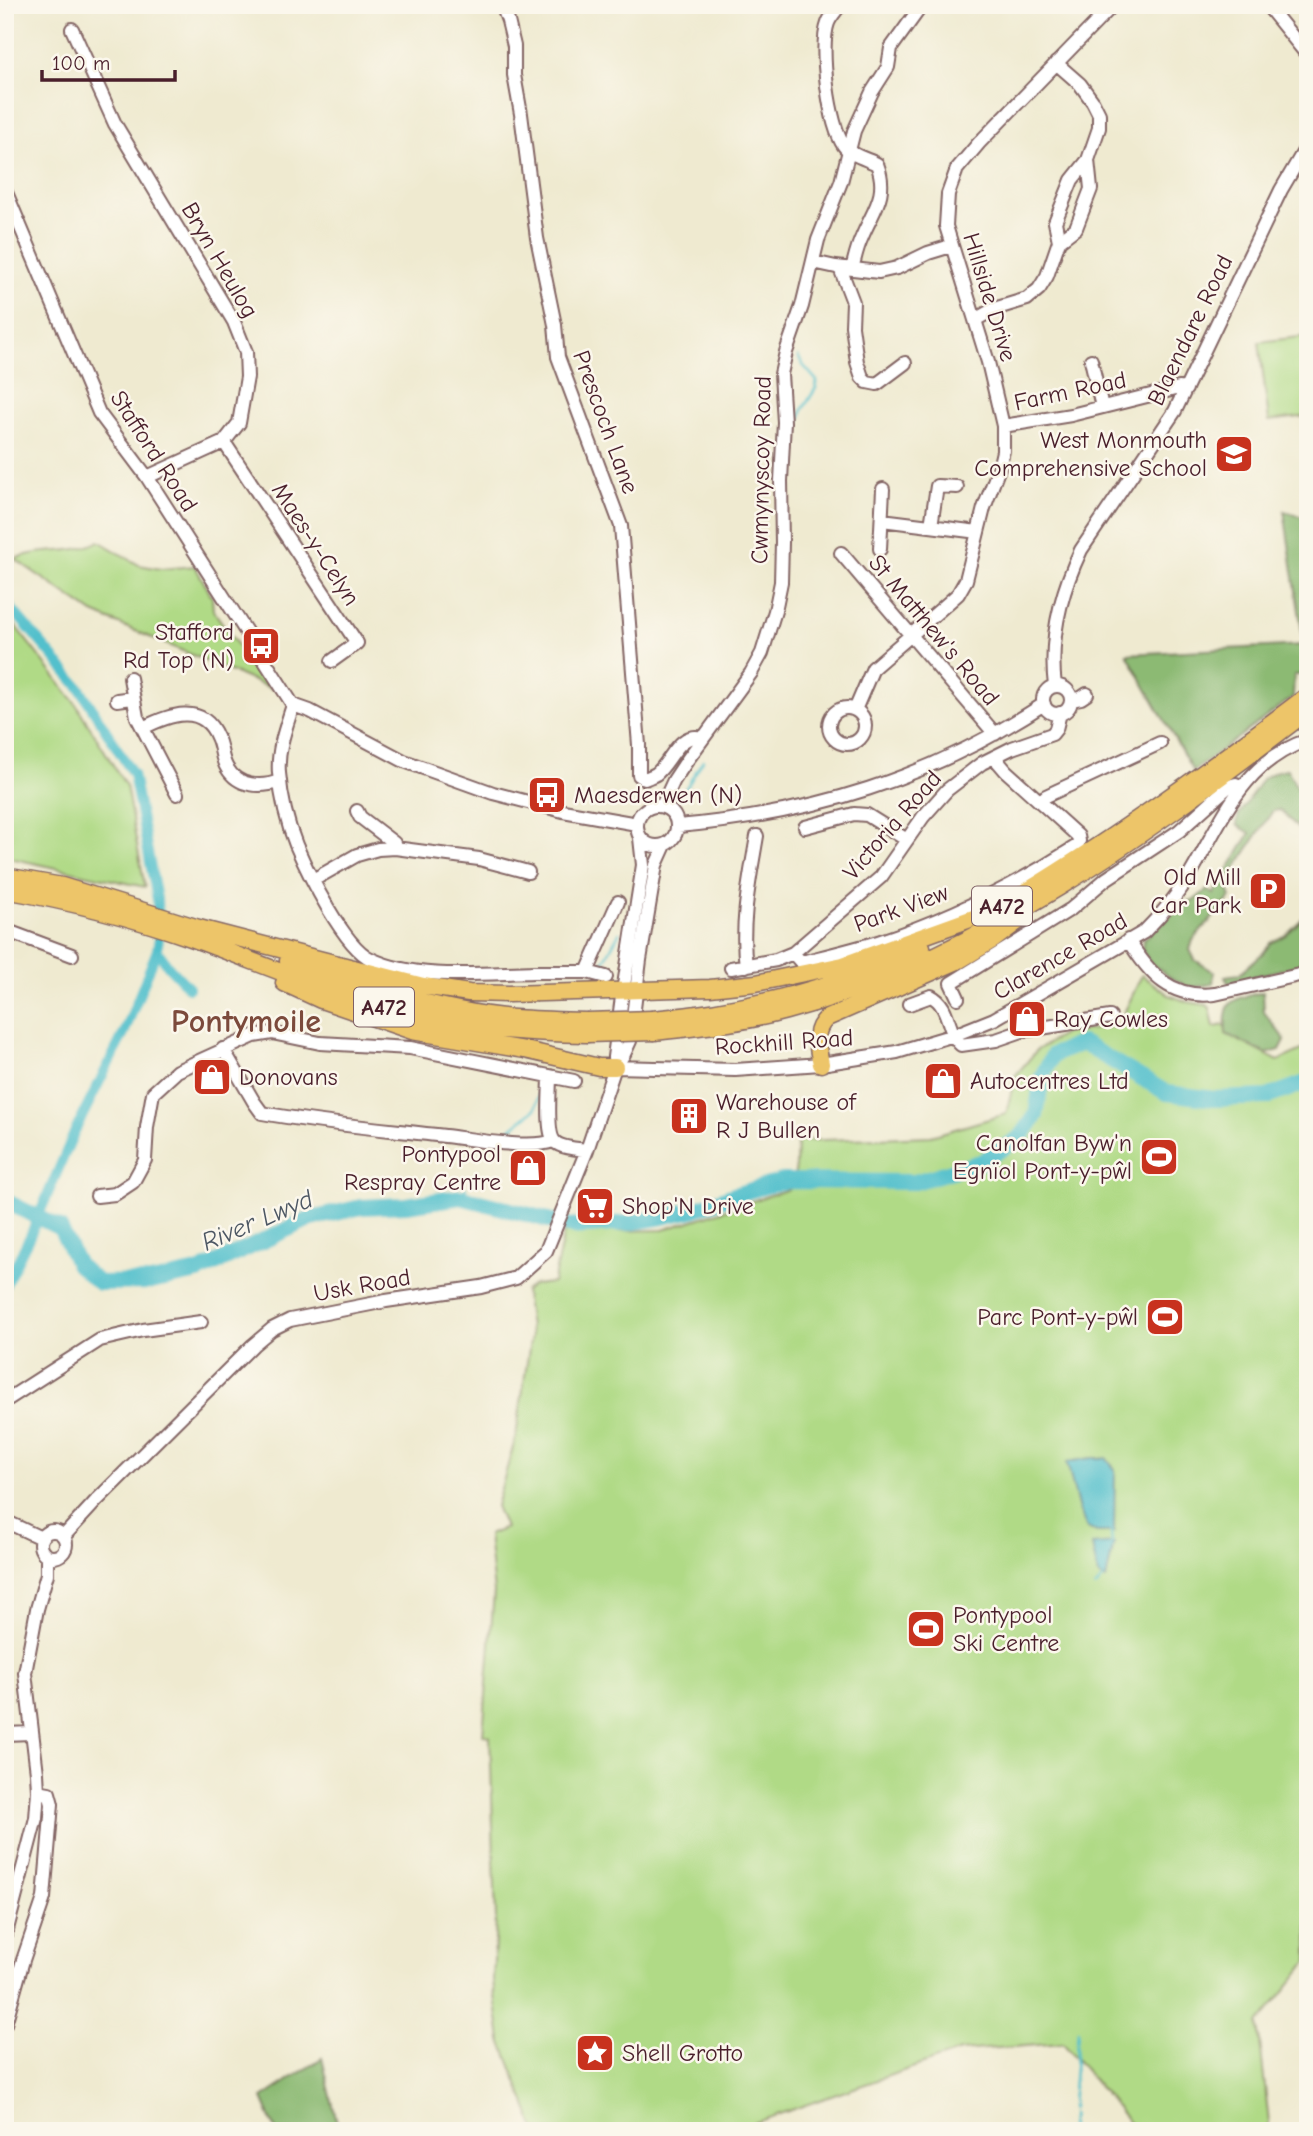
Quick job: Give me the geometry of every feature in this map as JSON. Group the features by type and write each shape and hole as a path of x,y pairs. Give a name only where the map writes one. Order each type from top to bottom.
{"main road":[{"name":"A472","path":"654,1025 785,998 840,982 893,961 990,912 1144,816 1308,695"},
{"name":"A472","path":"193,932 235,955 399,1012 457,1023 540,1033 587,1027 752,1019 859,989 930,958 991,927 1045,895 1182,804 1308,711"},
{"name":"A472","path":"5,876 62,886 143,916 336,979 459,1010 587,1027"},
{"name":"A472","path":"5,890 143,916"},
{"path":"821,1064 817,1033 818,1027 827,1018 960,960 1028,914 1045,895"},
{"path":"193,932 423,986 469,993 509,994 710,988 756,983 843,965 990,912"},
{"path":"235,955 267,975 321,1000 412,1031 615,1067"}],"street":[{"name":"Prescoch Lane","path":"502,5 514,46 514,75 537,238 555,325 558,357 621,526 635,689 639,775 645,779 655,775 685,739 695,736 702,738"},
{"path":"841,5 828,22 824,43 830,111 843,145 877,164 883,189 846,268 853,302 852,327 857,362 862,377 867,382 877,384 905,363"},
{"name":"Cwmynyscoy Road","path":"662,806 674,780 751,673 762,653 781,582 780,481 784,422 781,374 786,352 802,306 818,240 841,182 862,112 891,61 891,48 922,5"},
{"name":"Hillside Drive","path":"855,710 871,670 958,594 966,580 984,508 1003,451 1003,426 988,362 946,226 948,194 957,169 1113,5"},
{"path":"1266,5 1308,56"},
{"name":"Bryn Heulog","path":"72,29 115,124 234,322 246,352 247,377 239,422 224,442"},
{"path":"1056,63 1080,84 1099,114 1099,128 1088,160 1072,180 1055,222 1059,241"},
{"name":"Blaendare Road","path":"1055,686 1052,658 1054,643 1071,570 1101,518 1164,430 1281,190 1308,144"},
{"path":"975,320 994,309 1027,299 1039,289 1059,241 1076,228 1091,189 1088,160"},
{"name":"Stafford Road","path":"7,199 99,413 147,477 293,705"},
{"path":"813,262 879,272 897,268 928,253 951,246"},
{"path":"1091,360 1102,407"},
{"name":"Farm Road","path":"1003,426 1071,415 1179,388 1186,389"},
{"path":"147,477 224,442"},
{"name":"Maes-y-Celyn","path":"224,442 357,643 332,661"},
{"path":"931,526 937,486 957,487"},
{"path":"880,549 883,489"},
{"path":"882,520 978,532"},
{"name":"St Matthew's Road","path":"841,553 995,734"},
{"path":"130,678 137,717 177,794"},
{"path":"1055,686 1068,691 1071,700 1067,708 1060,713 1050,712 1044,704 1045,692 1055,686"},
{"path":"1071,700 1087,694"},
{"path":"117,700 133,698"},
{"path":"678,826 750,818 866,791 940,762 995,734 1044,704"},
{"path":"606,977 587,972 461,975 409,970 369,959 351,943 313,880 295,843 282,796 279,770 281,749 293,705 310,711 404,761 493,793 638,831 648,845 659,847 674,838 678,826 672,812 662,806 656,806 639,816 638,831 643,865 629,989"},
{"name":"Victoria Road","path":"793,953 881,877 938,798 966,774 994,757 1052,734 1060,713"},
{"path":"143,728 169,716 195,716 211,726 215,732 223,761 233,776 255,785 280,782"},
{"name":"Clarence Road","path":"954,1035 994,1019 1033,998 1144,932 1191,874 1242,787 1267,760 1308,740"},
{"path":"1040,802 1046,796 1160,743"},
{"name":"Park View","path":"731,968 776,960 793,953 800,961 806,961 927,925 1040,871 1077,846 1078,836 994,757"},
{"path":"167,776 181,769"},
{"path":"958,998 951,983 1071,909 1106,878 1179,831 1229,786 1237,784 1242,787"},
{"path":"357,811 360,817 394,843 395,848"},
{"path":"805,827 860,814 867,815 907,840"},
{"path":"746,966 746,913 757,835"},
{"path":"629,989 656,865 665,845"},
{"path":"313,880 357,855 395,848 479,859 528,872"},
{"path":"587,972 617,911"},
{"path":"5,930 72,955"},
{"path":"1128,940 1158,979 1186,994 1215,994 1308,973"},
{"name":"Usk Road","path":"47,1557 58,1558 65,1551 67,1546 64,1536 97,1500 272,1329 290,1320 323,1313 469,1289 516,1278 546,1251 587,1150 615,1067 614,1057 629,989"},
{"path":"909,1004 931,996 938,1000 961,1045 996,1040 1022,1031 1110,1017"},
{"path":"97,1196 115,1194 132,1182 145,1160 146,1127 153,1093 177,1071 254,1036 272,1033 320,1043 410,1048 574,1081"},
{"name":"Rockhill Road","path":"615,1067 735,1070 821,1064 897,1052 954,1035"},
{"path":"223,1049 262,1113 493,1142 541,1144 553,1141"},
{"path":"550,1076 550,1131 553,1141 587,1150"},
{"path":"5,1401 100,1340 143,1330 201,1322"},
{"path":"5,1521 41,1538"},
{"path":"5,1937 8,1914 24,1867 36,1818 38,1791 25,1673 37,1609 47,1574 47,1557 42,1552 41,1538 50,1531 64,1536"},
{"path":"5,1734 31,1733"},
{"path":"5,2024 44,1898 52,1804 50,1793 38,1791"},
{"path":"5,1837 5,1843"}],"green space":[{"path":"1308,336 1308,416 1269,421 1259,342"},
{"path":"1284,511 1308,519 1308,675 1294,675 1293,697 1193,771 1127,654 1304,645"},
{"path":"99,541 139,565 161,569 195,566 212,597 213,610 251,664 260,668 270,688 93,613 15,559 35,553 89,546"},
{"path":"5,613 74,701 126,786 145,887 5,857"},
{"path":"1287,769 1308,808 1308,838 1280,810 1273,811 1227,886 1231,897 1193,940 1190,950 1195,960 1214,972 1213,984 1190,988 1149,962 1142,949 1143,940 1183,902 1193,901 1207,890 1214,894 1250,833 1237,825 1238,816 1263,778"},
{"path":"1308,913 1308,957 1296,966 1228,983 1225,976 1239,974"},
{"path":"1142,975 1169,995 1207,1005 1214,1027 1225,1025 1227,1034 1278,1061 1308,1047 1308,1961 1258,2024 1269,2123 1264,2131 1136,2131 1063,2043 960,2051 731,2131 536,2131 501,2040 493,1981 496,1919 490,1736 483,1735 494,1592 488,1535 505,1528 496,1506 516,1437 531,1335 525,1291 533,1285 553,1283 564,1232 663,1230 792,1188 797,1141 931,1136 1006,1114 1015,1076 1037,1050 1066,1033 1122,1025 1127,1019 1124,1013"},
{"path":"1263,992 1264,1012 1285,1040 1280,1050 1266,1054 1226,1034 1225,1022 1228,1007 1232,1002"},
{"path":"322,2058 339,2131 276,2131 262,2098"}],"water":[{"path":"1106,1458 1115,1469 1114,1532 1097,1532 1087,1528 1079,1510 1067,1462"},
{"path":"1114,1543 1106,1580 1098,1575 1092,1545"}],"waterway":[{"path":"797,427 817,381 798,356"},
{"path":"5,601 79,687 133,774 157,899 159,938 157,950 125,1031 74,1133 30,1236 5,1286"},
{"path":"683,793 703,760"},
{"path":"601,967 619,933"},
{"path":"157,950 189,988"},
{"name":"River Lwyd","path":"5,1201 60,1228 78,1265 99,1283 151,1282 198,1272 307,1220 361,1207 406,1205 461,1197 575,1227 662,1217 783,1181 915,1182 981,1162 1021,1137 1036,1115 1042,1076 1053,1055 1082,1043 1167,1093 1215,1099 1267,1097 1308,1082"},
{"path":"509,1130 535,1109 541,1088"},
{"path":"461,1197 466,1188"},
{"path":"1111,1532 1112,1543"},
{"path":"1095,1588 1103,1579"},
{"path":"1070,2131 1078,2030"}],"place":[{"name":"West Monmouth Comprehensive School","path":"1234,454"},
{"name":"Stafford Rd Top (N)","path":"261,646"},
{"name":"Maesderwen (N)","path":"547,795"},
{"name":"Old Mill Car Park","path":"1268,891"},
{"name":"Ray Cowles","path":"1027,1019"},
{"name":"Donovans","path":"212,1077"},
{"name":"Autocentres Ltd","path":"943,1081"},
{"name":"Warehouse of R J Bullen","path":"689,1116"},
{"name":"Canolfan Byw'n Egnïol Pont-y-pŵl","path":"1159,1157"},
{"name":"Pontypool Respray Centre","path":"528,1168"},
{"name":"Shop'N Drive","path":"595,1206"},
{"name":"Parc Pont-y-pŵl","path":"1165,1317"},
{"name":"Pontypool Ski Centre","path":"926,1629"},
{"name":"Shell Grotto","path":"595,2053"}],"district":[{"name":"Pontymoile","path":"246,1021"}]}
